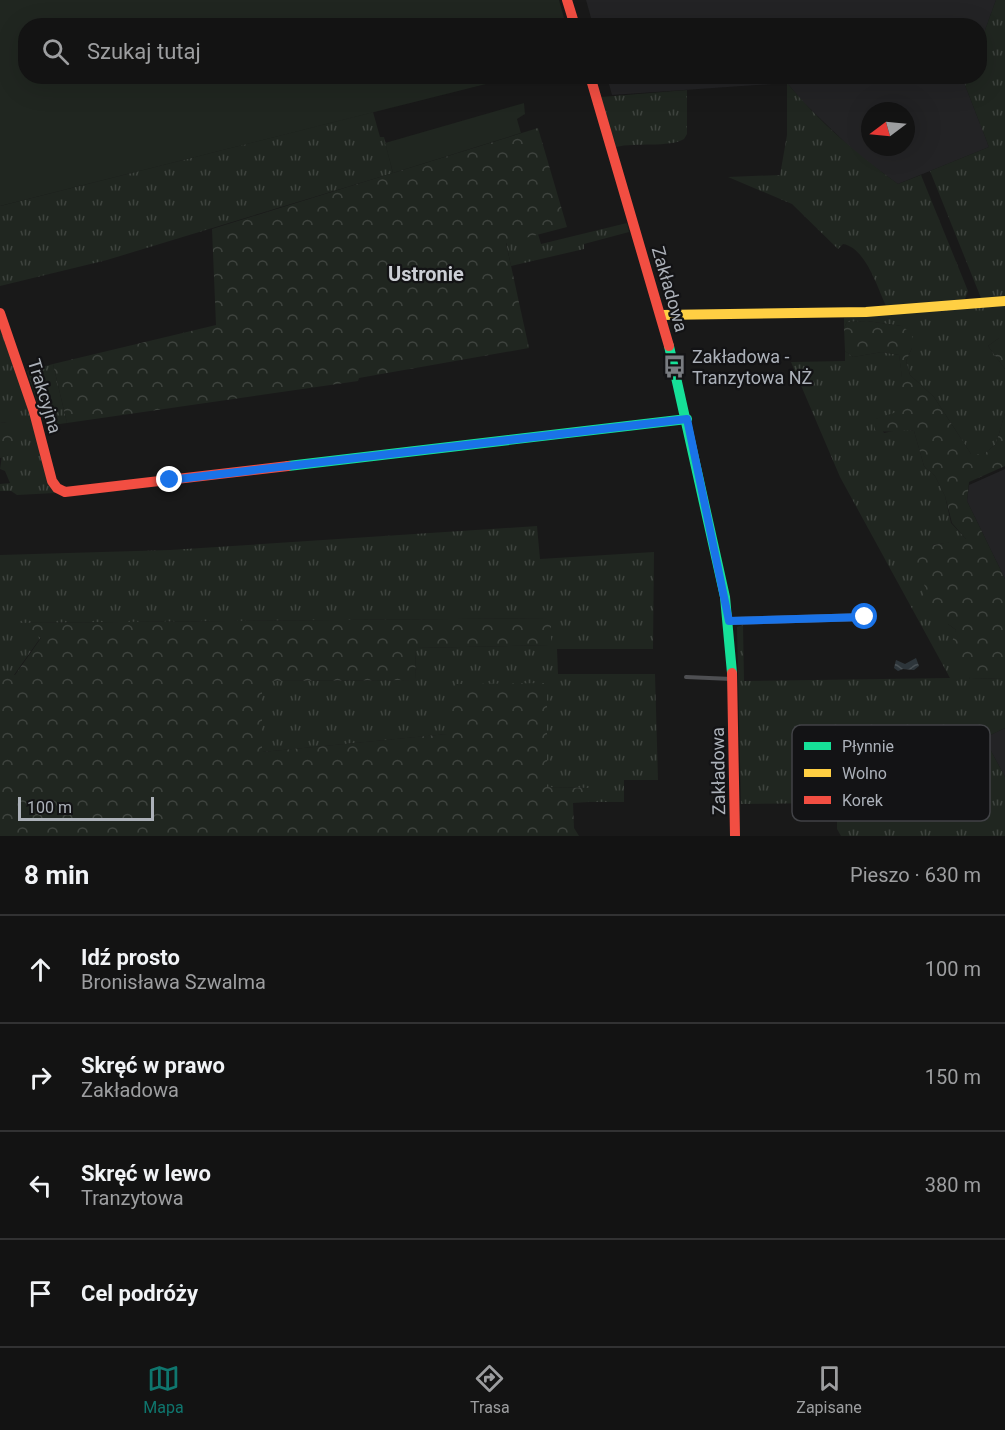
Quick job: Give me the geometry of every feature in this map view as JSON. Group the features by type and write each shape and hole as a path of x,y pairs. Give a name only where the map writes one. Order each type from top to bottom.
{"street":[{"path":"567,0 573,18"},
{"name":"Zakładowa","path":"592,84 661,315 687,419 729,621 733,679 735,836"},
{"path":"661,315 866,312 1005,301"},
{"name":"Trakcyjna","path":"0,313 15,351 52,480 57,488 70,493 687,419"},
{"path":"729,621 865,617"}],"lane":[{"path":"686,677 733,679"}],"shaded area":[{"path":"586,0 996,0 987,25 987,18 591,18"},
{"path":"609,84 772,84 612,95"},
{"path":"788,84 965,84 989,147 898,184 858,155 803,102"},
{"path":"1005,469 1005,579 967,501 969,485"},
{"path":"1005,728 1005,777 990,749 990,735"}],"green space":[{"path":"0,0 559,0 564,18 18,18 18,84 486,84 0,206"},
{"path":"996,0 1005,0 1005,296 981,298 930,171 989,147 965,85 987,84 987,25"},
{"path":"788,84 839,137 898,184 921,175 968,291 965,299 886,306 870,269 851,247 843,244 838,249 792,204 728,177 780,175 787,135"},
{"path":"687,90 687,134 684,139 670,143 616,147 601,97"},
{"path":"524,103 525,114 517,119 521,133 393,173 385,143"},
{"path":"373,112 380,137 384,137 393,173 107,260 0,286 0,206"},
{"path":"538,128 567,227 506,243 529,348 359,378 358,381 67,423 53,364 216,325 212,229"},
{"path":"627,223 629,232 584,244 584,249 511,266 506,242 538,234 541,244"},
{"path":"1005,304 1005,338 999,338 988,346 1005,369 1005,413 996,444 984,454 971,454 934,397 910,375 906,361 912,348 902,326 867,321 847,322 844,328 844,318"},
{"path":"867,321 902,326 912,334 912,348 906,361 910,375 934,397 971,454 984,454 996,444 1005,413 1005,466 969,482 967,501 1005,579 1005,678 970,679 951,645 956,630 948,624 939,623 923,595 925,587 922,579 914,576 911,568 923,547 966,539 952,523 945,496 935,476 924,466 914,431 875,430 875,419 900,411 902,378 899,355 882,352 853,357 845,351 844,328 847,322"},
{"path":"0,323 12,352 55,493 17,495 11,491 0,491 0,484 10,483 5,471 0,469 7,422 0,423"},
{"path":"999,338 1005,338 1005,369 988,346"},
{"path":"845,351 853,357 882,352 899,355 903,391 900,412 876,419 884,433 902,429 914,431 924,466 935,476 945,496 951,523 967,540 932,545 922,578 948,624 956,630 955,640 970,679 1005,678 1005,728 990,735 990,725 792,725 792,803 741,804 737,627 743,625 744,681 950,678 840,477 791,362 845,361"},
{"path":"53,364 67,423 45,426 27,371"},
{"path":"7,422 18,431 21,446 12,455 0,458 0,423"},
{"path":"537,526 540,559 654,552 653,649 557,649 558,674 655,674 658,780 624,780 624,802 589,802 588,788 547,787 547,683 448,734 262,752 262,681 415,680 416,648 550,645 551,618 17,623 41,637 14,675 0,675 0,555 170,550"},
{"path":"551,618 551,645 416,648 415,680 262,681 262,752 447,734 456,684 547,683 547,787 589,788 589,802 573,803 574,828 579,836 0,836 0,675 15,675 41,638 15,623"},
{"path":"990,749 1005,777 1005,836 841,836 837,829 837,821 990,821"}],"water":[{"path":"916,658 919,666 914,670 898,671 894,668 896,660 905,664"}],"traffic: fast":[{"path":"669,346 725,597 732,673"},
{"path":"288,466 687,419"}],"traffic: slow":[{"path":"661,315 866,312 1005,301"}],"traffic: jam":[{"path":"567,0 573,18"},
{"path":"592,84 669,346"},
{"path":"0,313 34,412 52,481 57,488 65,492 288,466"},
{"path":"732,673 735,836"}],"place":[{"name":"Zakładowa - Tranzytowa NŻ","path":"674,366"}],"district":[{"name":"Ustronie","path":"426,274"}],"route":[{"path":"170,480 687,419 729,621 865,617"}]}
